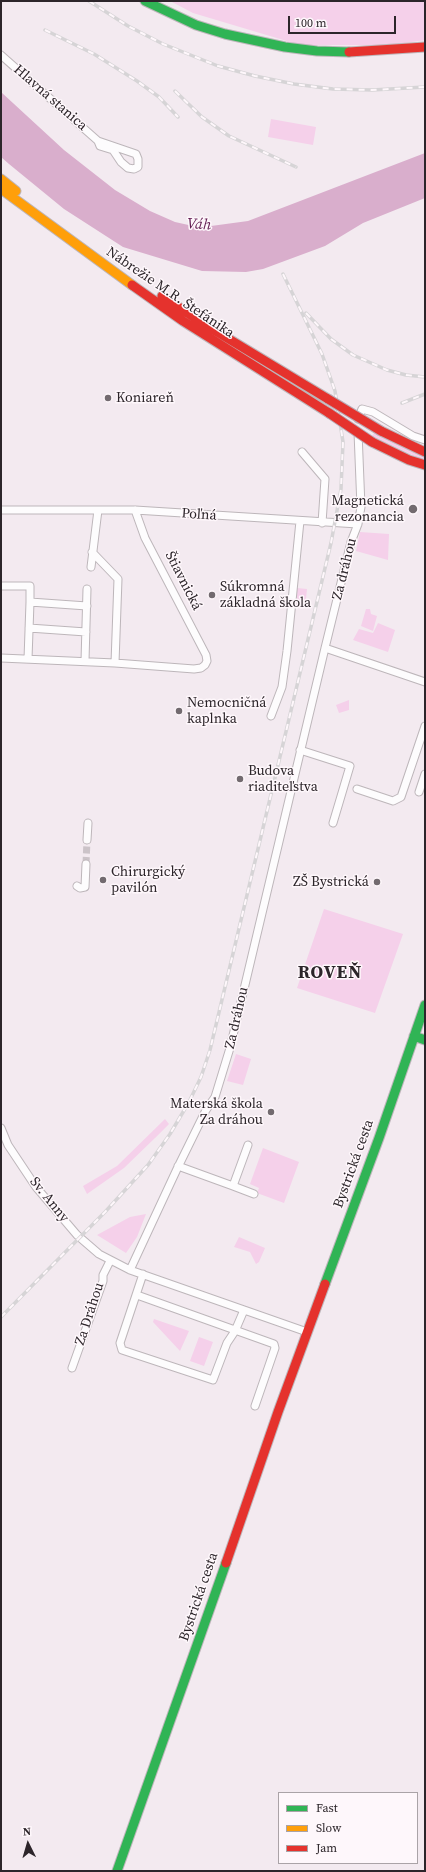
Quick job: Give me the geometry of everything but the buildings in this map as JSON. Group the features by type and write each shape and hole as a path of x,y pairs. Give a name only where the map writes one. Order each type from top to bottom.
{"main road":[{"path":"145,1 196,25 225,34 285,47 317,51 358,52 425,47"},
{"name":"Nábrežie M.R. Štefánika","path":"1,179 79,238 177,306 380,431 425,452"},
{"name":"Nábrežie M.R. Štefánika","path":"1,189 183,321 329,413 372,442 425,466"},
{"name":"Bystrická cesta","path":"117,1871 194,1656 278,1412 379,1138 425,1005"},
{"path":"414,1036 425,1040"}],"street":[{"name":"Hlavná stanica","path":"1,55 98,141 100,146 113,150 121,162 128,168 134,169 138,167 138,159 136,154 98,141"},
{"name":"Za dráhou","path":"130,1270 178,1166 220,1086 351,542 358,524 362,495 358,418 362,409 373,412 413,436 425,440"},
{"path":"302,452 325,479 322,523"},
{"name":"Poľná","path":"1,510 136,510 322,523 358,524"},
{"path":"91,567 98,510"},
{"name":"Štiavnická","path":"115,663 194,669 201,668 206,664 206,655 145,538 136,510"},
{"path":"272,716 282,687 300,521"},
{"path":"1,658 115,663 118,579 92,552"},
{"path":"1,586 30,586 28,659"},
{"path":"85,661 87,589"},
{"path":"30,602 87,606"},
{"path":"29,628 86,632"},
{"path":"325,648 425,682"},
{"path":"359,789 393,801 401,797 425,726"},
{"path":"300,750 350,766 333,823"},
{"path":"419,792 425,774"},
{"path":"87,840 88,823"},
{"path":"77,886 80,888 84,887 86,864"},
{"name":"Sv. Anny","path":"1,1128 8,1145 40,1192 83,1241 110,1261"},
{"path":"232,1186 248,1145"},
{"path":"178,1166 254,1194"},
{"path":"110,1261 130,1270 307,1332"},
{"name":"Za Dráhou","path":"72,1368 103,1281 102,1275 110,1261"},
{"path":"143,1274 120,1343 122,1350 213,1380 227,1343 235,1331 244,1310"},
{"path":"137,1295 274,1344 275,1348 255,1406"}],"shaded area":[{"path":"170,1 425,1 425,40 392,45 300,45 193,13"},
{"path":"1,92 64,150 115,190 150,211 175,222 193,226 211,226 248,221 425,153 425,198 363,223 325,246 263,269 246,272 202,271 123,247 64,209 1,157"},
{"path":"271,119 316,127 313,145 268,137"},
{"path":"374,433 425,456 425,461 372,436"},
{"path":"360,532 389,534 388,560 356,551"},
{"path":"297,588 307,589 305,608 295,607"},
{"path":"366,609 370,609 371,614 377,616 373,631 361,626"},
{"path":"378,623 395,630 388,652 353,640 359,629 373,633"},
{"path":"349,700 349,710 339,713 336,705"},
{"path":"324,909 403,934 375,1013 297,988"},
{"path":"236,1054 251,1059 243,1085 227,1081"},
{"path":"165,1119 169,1124 124,1168 87,1194 83,1186 117,1166"},
{"path":"263,1148 299,1162 284,1203 257,1193 259,1188 250,1184"},
{"path":"146,1214 137,1237 126,1253 97,1235 130,1217"},
{"path":"239,1237 265,1248 259,1262 256,1264 250,1252 234,1247"},
{"path":"154,1319 189,1331 180,1351 153,1322"},
{"path":"199,1337 213,1342 204,1366 190,1361"}],"tunnel":[{"path":"86,864 87,840"}],"railway":[{"path":"89,1 128,26 163,44 218,66 255,76 294,84 333,89 372,90 425,87"},
{"path":"45,30 94,54 137,81 159,97 178,117"},
{"path":"175,91 202,117 229,136 296,167"},
{"path":"1,1317 105,1212 148,1165 170,1134 189,1102 201,1077 210,1050 331,543 341,489 343,442 335,391 322,354 283,274"},
{"path":"306,313 331,339 353,355 387,370 406,375 425,377"},
{"path":"402,403 425,394"}],"traffic: fast":[{"path":"145,1 196,25 225,34 285,47 317,51 349,52"},
{"path":"325,1284 379,1138 425,1005"},
{"path":"414,1036 425,1040"},
{"path":"117,1871 226,1563"}],"traffic: slow":[{"path":"1,179 16,191"},
{"path":"1,189 132,285"}],"traffic: jam":[{"path":"349,52 425,47"},
{"path":"132,285 183,321 329,413"},
{"path":"162,296 204,324 328,399"},
{"path":"328,399 381,431"},
{"path":"329,413 372,442"},
{"path":"381,431 425,452"},
{"path":"372,442 409,460 425,465"},
{"path":"226,1563 278,1412 325,1284"}],"place":[{"name":"Koniareň","path":"108,398"},
{"name":"Magnetická rezonancia","path":"413,509"},
{"name":"Súkromná základná škola","path":"212,595"},
{"name":"Nemocničná kaplnka","path":"179,711"},
{"name":"Budova riaditeľstva","path":"240,779"},
{"name":"Chirurgický pavilón","path":"103,880"},
{"name":"ZŠ Bystrická","path":"377,882"},
{"name":"Materská škola Za dráhou","path":"271,1112"}],"district":[{"name":"ROVEŇ","path":"330,973"}],"water label":[{"name":"Váh","path":"199,225"}]}
